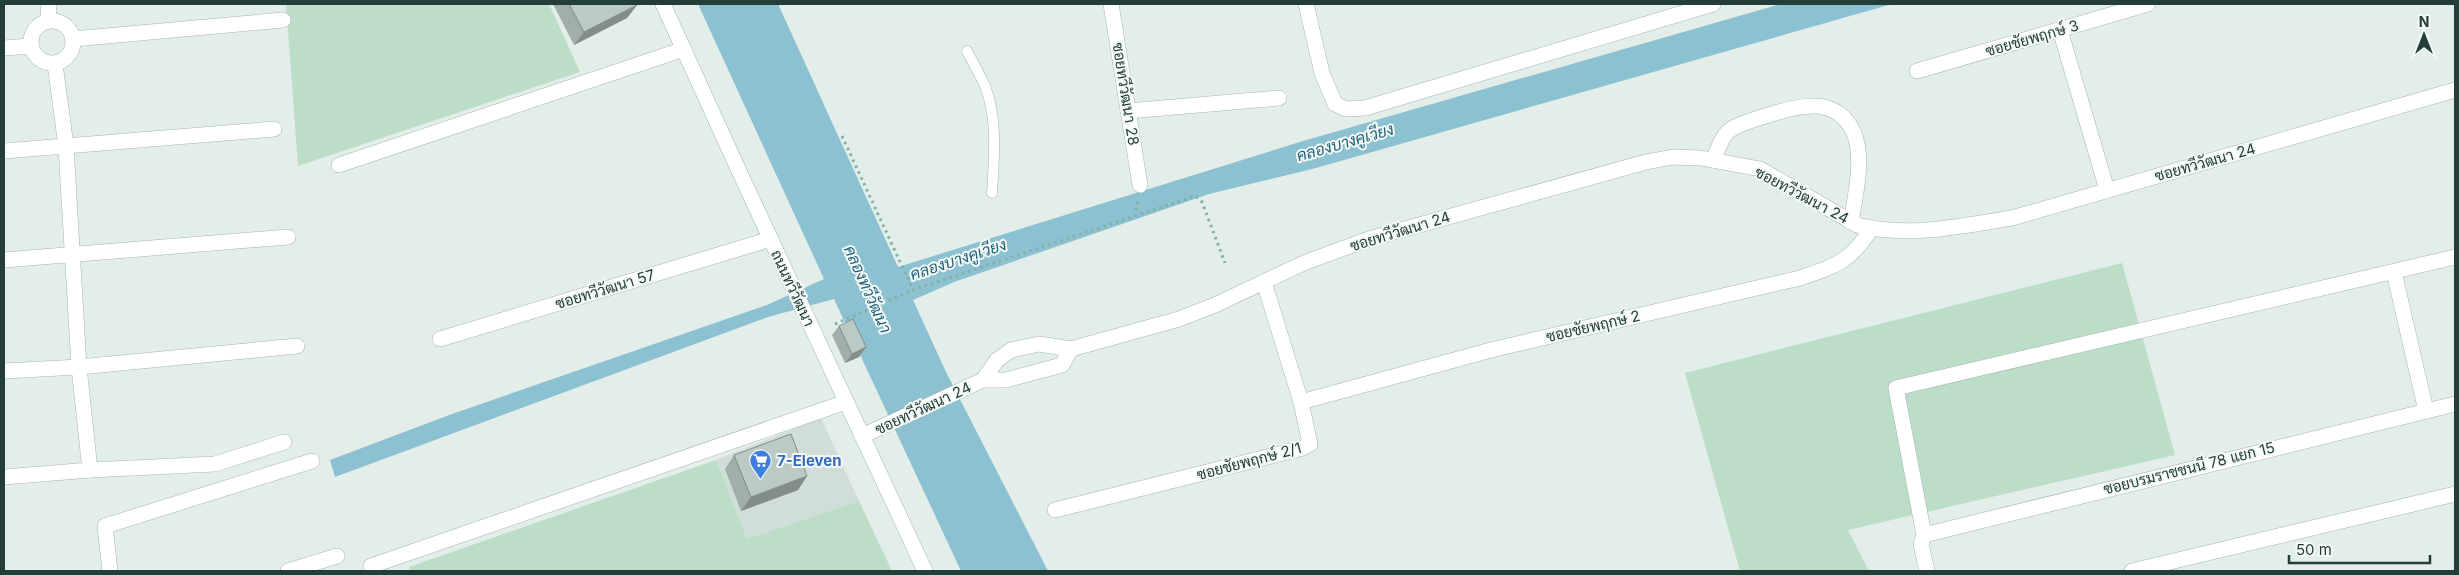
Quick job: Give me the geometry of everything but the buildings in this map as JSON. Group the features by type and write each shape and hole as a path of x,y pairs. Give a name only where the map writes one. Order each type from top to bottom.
{"street":[{"path":"48,22 49,4"},
{"name":"ถนนทวีวัฒนา","path":"663,4 925,571"},
{"name":"ซอยทวีวัฒนา 28","path":"1111,4 1140,185"},
{"path":"1306,4 1322,73 1335,104 1346,109 1365,108 1713,4"},
{"name":"ซอยชัยพฤกษ์ 3","path":"1917,71 2148,4"},
{"path":"73,39 283,20"},
{"path":"48,22 59,22 68,29 73,39 72,50 65,59 55,64 44,62 35,56 30,46 32,35 38,26 48,22"},
{"path":"2060,30 2107,190"},
{"path":"4,48 30,46"},
{"path":"339,165 684,49"},
{"path":"55,64 66,146 79,367 90,470"},
{"name":"ซอยทวีวัฒนา 24","path":"983,380 997,360 1011,350 1040,344 1071,349 1179,320 1306,262 1369,239 1646,162 1674,157 1713,160 1760,169 1851,222 1871,229 1948,228 2012,218 2455,90"},
{"path":"1128,111 1279,98"},
{"path":"1713,160 1728,131 1748,122 1799,106 1823,106 1841,115 1854,132 1858,156 1858,180 1851,222"},
{"path":"4,151 274,129"},
{"name":"ซอยชัยพฤกษ์ 2","path":"1301,402 1491,350 1800,278 1832,267 1850,256 1871,229"},
{"path":"4,260 288,237"},
{"name":"ซอยทวีวัฒนา 57","path":"440,339 771,239"},
{"path":"1927,571 1921,544 1924,535 1896,388 2455,257"},
{"path":"2394,272 2426,411"},
{"name":"ซอยชัยพฤกษ์ 2/1","path":"1055,510 1303,448 1310,444 1301,402 1264,282"},
{"path":"4,371 79,367 297,346"},
{"name":"ซอยทวีวัฒนา 24","path":"862,436 983,380 1006,380 1062,365 1071,349"},
{"path":"372,566 846,402"},
{"name":"ซอยบรมราชชนนี 78 แยก 15","path":"1924,535 1945,528 2455,404"},
{"path":"4,477 90,470 215,464 284,442"},
{"path":"110,571 105,526 312,461"},
{"path":"2132,571 2455,494"},
{"path":"288,571 337,556"}],"lane":[{"path":"967,51 985,86 992,120 995,147 992,193"}],"path":[{"path":"842,136 912,290"},
{"path":"835,324 912,290 1196,196 1202,202 1225,262"}],"shaded area":[{"path":"821,418 859,501 747,539 716,460"}],"green space":[{"path":"286,4 549,4 580,72 298,166"},
{"path":"2122,263 2175,455 1848,530 1869,571 1740,571 1685,373"},
{"path":"716,460 747,539 859,501 892,571 410,571 409,567"}],"water":[{"path":"698,4 778,4 898,267 1303,141 1781,4 1892,4 1316,168 1209,194 954,282 913,300 946,372 1048,571 961,571 834,299 768,317 335,477 330,460 452,414 767,305 824,279"}],"place":[{"name":"7-Eleven","path":"761,479"}],"water label":[{"name":"คลองบางคูเวียง","path":"1345,142"},
{"name":"คลองบางคูเวียง","path":"958,259"},
{"name":"คลองทวีวัฒนา","path":"868,289"}]}
